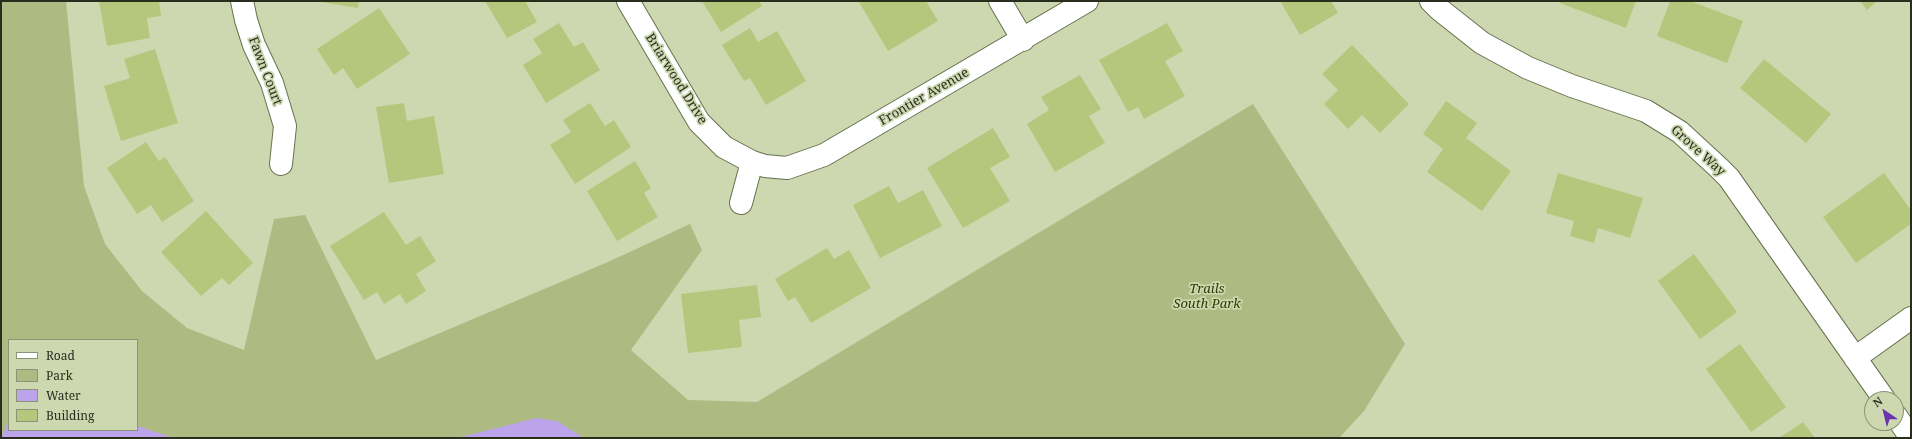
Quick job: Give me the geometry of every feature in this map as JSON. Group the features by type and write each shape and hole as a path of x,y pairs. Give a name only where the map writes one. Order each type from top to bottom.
{"street":[{"name":"Fawn Court","path":"242,1 254,45 272,83 285,126 281,164"},
{"name":"Briarwood Drive","path":"628,1 699,122 724,147 752,162"},
{"path":"1000,1 1022,40"},
{"name":"Frontier Avenue","path":"752,162 765,166 787,168 824,155 1087,1"},
{"name":"Grove Way","path":"1431,1 1439,10 1482,43 1528,68 1572,86 1646,110 1680,132 1729,178 1878,391"},
{"path":"741,203 752,162"},
{"path":"1855,358 1911,318"},
{"path":"1904,428 1911,438"}],"green space":[{"name":"Trails South Park","path":"1,1 66,1 84,186 105,244 142,291 187,328 244,350 274,219 305,215 376,360 608,262 690,224 702,250 631,350 688,400 757,402 1253,104 1405,344 1364,411 1339,438 1,438"}],"water":[{"path":"536,418 557,421 584,438 457,438"},
{"path":"8,422 8,431 138,431 138,426 174,438 1,438"}],"building":[{"path":"99,1 159,1 161,16 147,18 150,38 107,46"},
{"path":"316,1 359,1 358,8"},
{"path":"485,1 525,1 537,22 507,38"},
{"path":"702,1 759,1 762,6 721,32"},
{"path":"926,1 938,21 888,51 859,2"},
{"path":"1280,1 1331,1 1338,13 1300,35"},
{"path":"1561,1 1636,1 1626,28 1560,3"},
{"path":"1670,1 1690,1 1743,21 1727,63 1657,36"},
{"path":"1860,1 1877,1 1867,10"},
{"path":"379,8 410,54 357,89 343,68 334,75 317,49"},
{"path":"559,23 574,47 583,42 600,70 546,103 523,65 542,53 533,39"},
{"path":"1167,23 1183,51 1165,61 1185,96 1144,119 1138,107 1128,112 1099,60"},
{"path":"750,28 758,42 777,31 806,81 766,105 750,78 744,81 722,45"},
{"path":"1352,45 1409,104 1380,133 1362,115 1348,129 1324,104 1338,90 1322,74"},
{"path":"155,49 178,123 121,141 104,86 130,78 124,59"},
{"path":"1764,59 1831,114 1806,143 1740,88"},
{"path":"1080,75 1101,109 1089,116 1105,143 1055,172 1027,124 1049,110 1041,97"},
{"path":"1446,101 1477,123 1466,138 1511,171 1482,211 1427,172 1443,149 1423,134"},
{"path":"404,103 407,121 434,116 444,174 389,183 376,107"},
{"path":"590,103 605,126 614,120 631,147 575,184 550,145 571,132 563,120"},
{"path":"993,128 1010,157 990,168 1010,201 963,228 927,168"},
{"path":"146,142 159,161 165,157 194,201 162,222 151,205 137,214 107,168"},
{"path":"635,161 651,188 644,193 658,217 617,241 587,191"},
{"path":"1558,173 1643,198 1630,238 1598,228 1594,243 1570,236 1574,221 1546,213"},
{"path":"1884,173 1911,210 1911,224 1856,263 1823,217"},
{"path":"889,186 898,203 923,190 942,226 880,258 853,205"},
{"path":"206,211 253,263 229,285 222,278 201,296 161,252"},
{"path":"384,212 406,245 420,236 436,261 416,274 426,291 406,304 400,294 384,304 377,292 364,300 330,246"},
{"path":"827,248 834,259 849,250 871,288 811,323 795,297 788,301 775,279"},
{"path":"1694,254 1737,312 1700,339 1658,281"},
{"path":"757,285 761,317 739,320 742,347 688,353 681,294"},
{"path":"1740,344 1786,407 1751,432 1706,369"},
{"path":"1803,422 1815,438 1779,438"}]}
